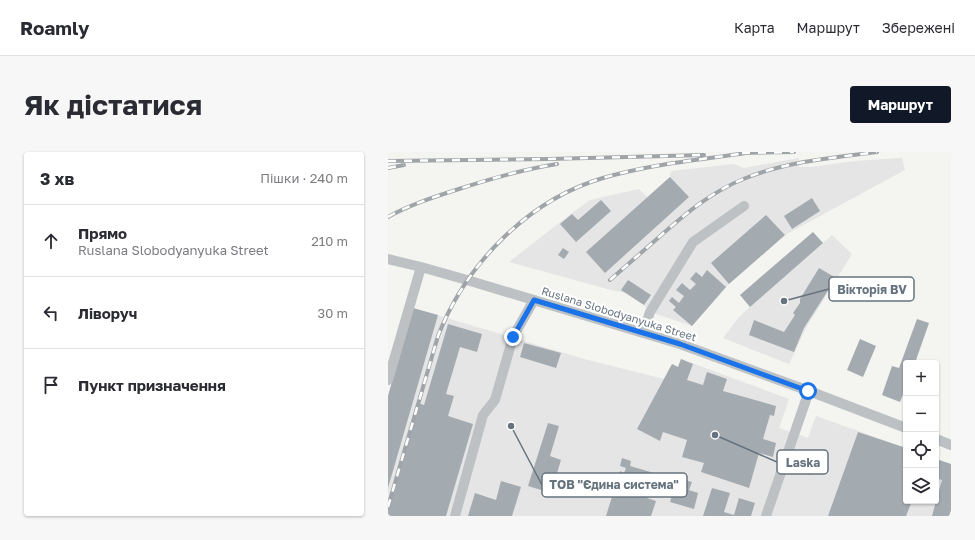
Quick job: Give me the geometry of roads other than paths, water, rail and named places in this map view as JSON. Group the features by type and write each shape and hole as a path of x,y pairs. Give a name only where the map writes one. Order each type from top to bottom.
{"street":[{"path":"643,333 650,312 693,242 744,206"},
{"name":"Ruslana Slobodyanyuka Street","path":"388,259 421,267 680,344 903,427"},
{"path":"388,380 421,267"},
{"path":"455,516 483,415 495,400 513,337 534,300"},
{"path":"766,516 808,391"},
{"path":"939,440 951,445"}],"railway":[{"path":"742,153 794,152"},
{"path":"610,280 699,204 710,196 734,183 762,172 794,164 827,158 877,152"},
{"path":"388,507 438,336 450,309 465,284 483,260 503,238 525,219 550,202 576,188 603,178 639,169 746,153"},
{"path":"388,161 704,155"},
{"path":"388,217 424,201 474,184 521,171 557,164"},
{"path":"388,168 404,165"}],"place":[{"name":"Вікторія BV","path":"784,301"},
{"name":"ТОВ \"Єдина система\"","path":"511,426"},
{"name":"Laska","path":"715,435"}]}
